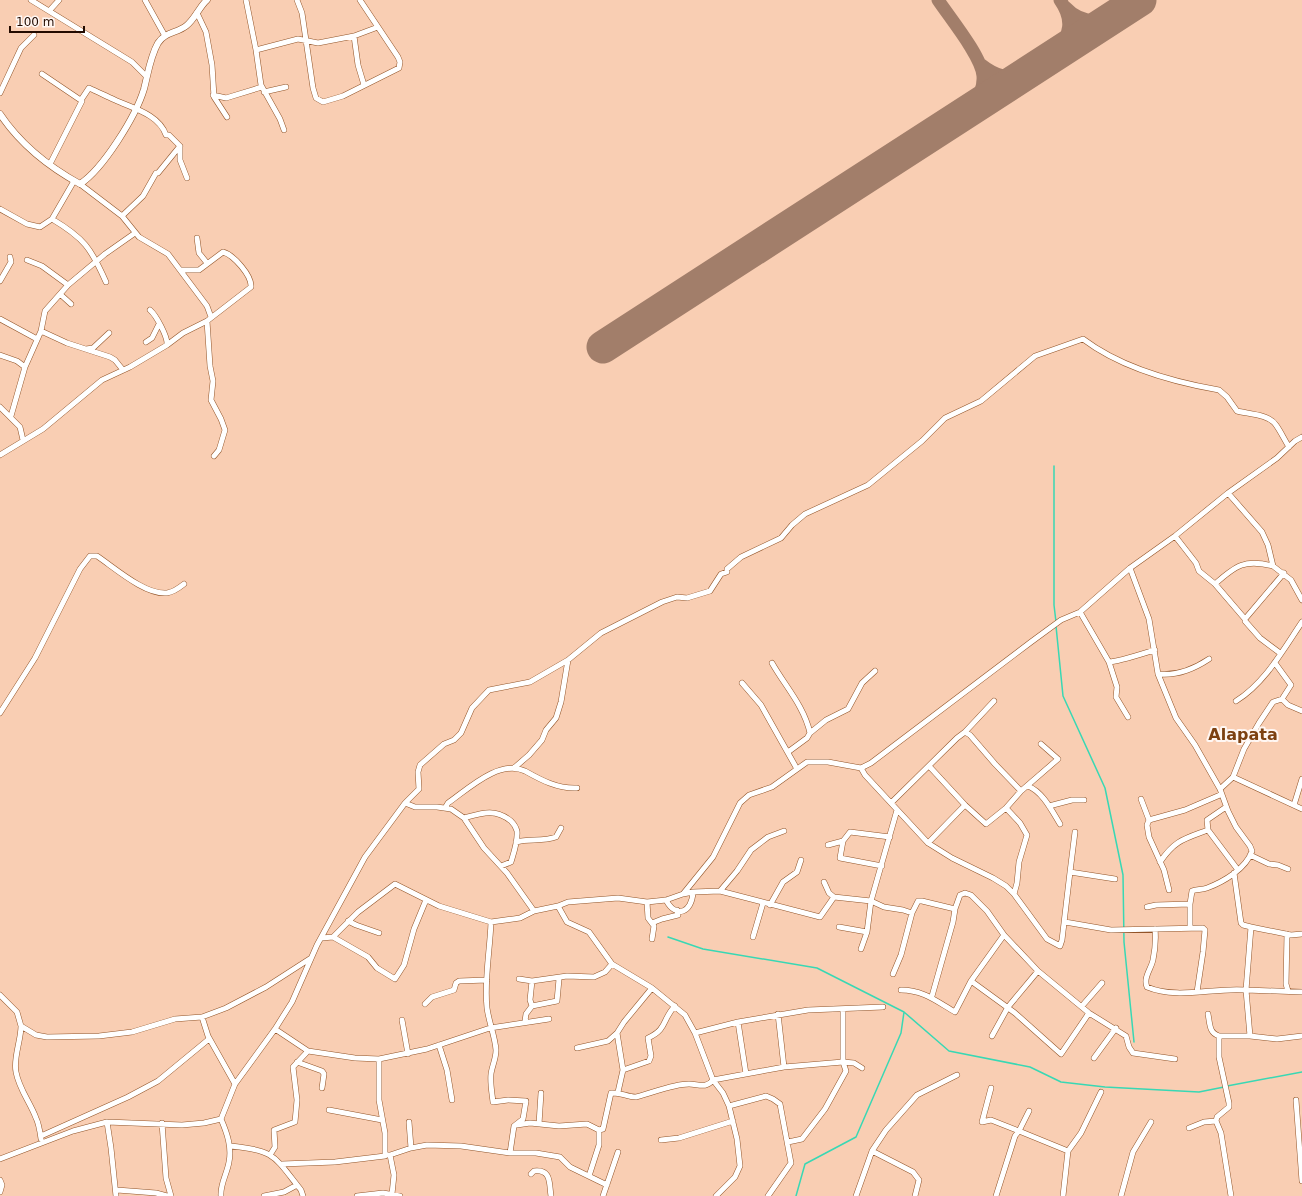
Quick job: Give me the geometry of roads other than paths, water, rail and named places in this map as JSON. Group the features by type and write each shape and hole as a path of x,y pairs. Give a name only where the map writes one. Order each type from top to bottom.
{"street":[{"path":"31,0 50,10 132,62 146,76"},
{"path":"50,10 59,0"},
{"path":"145,0 165,36"},
{"path":"246,0 263,90 280,119 284,130"},
{"path":"297,0 302,13 305,42 316,98 323,102 343,96 400,66 398,57 360,0"},
{"path":"89,189 87,185 89,179 121,136 136,108 144,89 146,76 156,48 165,36 179,31 188,25 197,13 203,1"},
{"path":"197,13 206,32 212,65 213,95 227,117"},
{"path":"256,50 298,39 305,42 318,43 354,36 378,27"},
{"path":"0,93 22,48 34,35"},
{"path":"354,36 358,65 364,85"},
{"path":"42,74 81,100"},
{"path":"213,95 226,98 286,87"},
{"path":"50,164 80,105 81,100 89,88 116,101 136,108 162,127 166,135 169,135 180,146 180,160 187,178"},
{"path":"0,114 14,134 36,155 74,181 89,189 122,216 139,237 168,254 207,306 209,319 210,366 213,381 211,400 225,430 219,450 214,456"},
{"path":"122,216 142,196 156,172 158,173 162,170 180,146"},
{"path":"80,184 89,179"},
{"path":"0,210 33,227 40,228 52,218 74,181"},
{"path":"52,218 83,241 96,260 106,282"},
{"path":"11,416 25,367 41,331 45,311 68,285 96,260 135,233"},
{"path":"197,238 199,253 207,263"},
{"path":"0,455 43,429 102,380 167,345 183,333 209,319 251,287 251,281 236,260 229,254 221,252 204,267 195,272 181,270"},
{"path":"0,281 12,262 10,257"},
{"path":"27,260 42,266 68,285"},
{"path":"60,294 71,304"},
{"path":"150,310 155,315 167,339 167,345"},
{"path":"0,319 37,339"},
{"path":"146,342 152,338 159,324"},
{"path":"41,331 83,349 110,357 115,360 123,370"},
{"path":"83,349 93,348 109,333"},
{"path":"221,1196 220,1189 229,1162 230,1146 221,1119 235,1084 275,1029 292,1002 311,958 364,857 386,825 405,803 419,790 418,772 420,765 444,744 454,740 461,733 472,708 489,690 530,682 568,660 601,633 662,602 677,597 687,598 710,591 721,574 727,572 727,569 741,557 781,538 792,525 805,514 868,485 922,441 945,418 981,401 1035,356 1065,347 1082,339 1095,348 1141,371 1219,390 1227,397 1237,412 1266,417 1275,423 1280,435 1289,446"},
{"path":"0,355 17,361 25,367"},
{"path":"0,407 11,416 20,427 23,440"},
{"path":"683,894 713,857 740,803 749,795 772,787 787,778 807,762 828,762 861,768 871,763 1061,620 1080,612 1106,591 1130,568 1175,536 1228,493 1277,458 1289,446 1302,437"},
{"path":"1228,493 1262,532 1268,545 1273,566"},
{"path":"1175,536 1196,563 1199,571 1215,584 1260,638 1280,653"},
{"path":"0,713 35,658 80,570 90,556 98,556 137,583 152,591 168,593 176,590 184,584"},
{"path":"1215,584 1228,573 1246,562 1273,566 1291,580 1302,600"},
{"path":"1130,568 1149,619 1158,674 1176,718 1195,745 1220,789 1220,795 1236,827 1250,846 1250,855 1246,863 1213,886 1201,890 1194,890 1190,894 1190,928"},
{"path":"1245,619 1284,574"},
{"path":"1080,612 1109,662 1117,687 1116,697 1128,717"},
{"path":"1236,701 1242,697 1275,663 1280,653 1302,622"},
{"path":"1109,662 1116,662 1124,658 1155,650"},
{"path":"1158,674 1166,675 1191,669 1209,658"},
{"path":"514,768 529,755 542,740 546,730 556,718 561,702 568,660"},
{"path":"772,663 784,685 792,692 810,733"},
{"path":"1220,789 1233,777 1258,722 1273,702 1282,699 1291,685 1275,663"},
{"path":"788,752 807,738 810,733 826,720 848,709 862,683 875,670"},
{"path":"742,683 761,705 797,769"},
{"path":"1282,699 1288,705 1302,711"},
{"path":"891,803 962,733 965,732 994,701"},
{"path":"965,732 970,735 1021,791"},
{"path":"929,766 965,805 986,824 1006,808 1021,791 1058,759 1042,744"},
{"path":"445,808 448,803 488,776 505,768 514,768 566,789 577,788"},
{"path":"861,768 865,775 928,843 952,858 993,878 1014,894 1042,934 1054,944 1060,946 1065,922 1075,832"},
{"path":"1233,777 1302,809"},
{"path":"1294,805 1302,779"},
{"path":"1028,786 1033,788 1049,806 1060,824"},
{"path":"1149,820 1186,810 1220,795"},
{"path":"1141,799 1149,820 1147,825 1149,837 1160,862 1169,890"},
{"path":"1049,806 1072,800 1084,800"},
{"path":"405,803 415,807 451,809 464,818 484,848 507,873 534,911"},
{"path":"928,843 965,805"},
{"path":"1226,807 1207,820 1208,830 1236,871 1242,923 1251,927 1287,934 1302,934"},
{"path":"1006,808 1020,823 1027,835 1019,862 1017,883 1014,894"},
{"path":"861,949 867,932 871,901 897,810"},
{"path":"464,818 487,811 498,813 514,824 517,831 511,862 501,866"},
{"path":"516,842 524,840 542,841 556,837 561,828"},
{"path":"1160,862 1170,848 1180,841 1208,830"},
{"path":"720,891 737,871 751,850 768,837 784,831"},
{"path":"882,866 840,858 843,841 850,832 890,837"},
{"path":"828,845 843,841"},
{"path":"1250,855 1269,864 1278,864 1288,869"},
{"path":"770,905 783,882 797,872 801,860"},
{"path":"1070,872 1115,879"},
{"path":"824,882 834,897 871,901 884,907 912,913"},
{"path":"333,937 348,920 395,884 426,900 491,922 520,918 534,911 558,906 568,902 618,898 647,902 666,900 693,892 720,891 820,917 834,897"},
{"path":"666,900 673,908 677,910 689,908 693,903 693,892"},
{"path":"932,996 954,922 955,909 962,893 971,895 987,911 1004,935 1038,971 1089,1013 1116,1028 1126,1036 1128,1047 1133,1053 1176,1059"},
{"path":"322,938 333,937 368,957 377,968 395,979 404,965 414,929 426,900"},
{"path":"893,974 901,955 912,913 918,901 955,909"},
{"path":"647,902 648,918 655,929 652,939"},
{"path":"753,937 763,903"},
{"path":"1148,907 1171,904 1190,904"},
{"path":"558,906 567,922 589,932 612,964 652,988 685,1015 695,1033 713,1080 723,1093 729,1106 737,1139 740,1166 735,1177 716,1196"},
{"path":"652,923 662,918 678,915 677,910"},
{"path":"348,920 356,925 379,933"},
{"path":"491,922 487,980 487,1008 490,1028 493,1034 496,1049 496,1058 491,1074 493,1102 526,1101 523,1119 514,1126 510,1153"},
{"path":"1065,922 1111,930 1190,928 1205,930 1204,952 1197,992"},
{"path":"839,927 867,932"},
{"path":"1250,1036 1246,990 1251,927"},
{"path":"1155,929 1153,961 1147,976 1147,987 1157,991 1197,992 1246,990 1302,992"},
{"path":"1287,934 1286,984 1288,991"},
{"path":"901,990 932,996 938,1002 955,1012 971,981 1004,935"},
{"path":"21,1026 32,1033 47,1037 99,1036 132,1032 175,1019 188,1017 202,1018 266,987 311,958"},
{"path":"520,979 532,981 567,976 594,977 605,972 612,964"},
{"path":"992,1036 1008,1007 1038,971"},
{"path":"525,1021 526,1014 532,1006 557,1001 559,978"},
{"path":"425,1004 432,997 454,990 456,983 459,981 487,980"},
{"path":"532,981 530,1000 532,1006"},
{"path":"971,981 1008,1007 1061,1054 1089,1013"},
{"path":"1082,1006 1102,983"},
{"path":"577,1048 608,1041 617,1033 624,1022 652,988"},
{"path":"0,995 17,1012 21,1026 21,1040 16,1054 16,1072 23,1093 36,1118 42,1142"},
{"path":"623,1070 649,1061 651,1056 648,1038 663,1029 670,1012 675,1006"},
{"path":"695,1033 778,1014 808,1010 883,1007"},
{"path":"788,1142 802,1140 837,1089 846,1070 843,1062 843,1009"},
{"path":"778,1014 784,1067"},
{"path":"1208,1014 1211,1031 1213,1034 1219,1036 1250,1036 1271,1039 1302,1036"},
{"path":"202,1018 209,1039 235,1084"},
{"path":"275,1029 308,1051 355,1058 379,1059 408,1054 490,1028 525,1021 549,1019"},
{"path":"402,1020 408,1054"},
{"path":"738,1022 746,1074"},
{"path":"1094,1058 1116,1028"},
{"path":"617,1033 623,1070 618,1092"},
{"path":"1219,1036 1219,1057 1229,1107 1217,1117 1216,1121 1221,1133 1231,1196"},
{"path":"41,1136 128,1097 158,1081 209,1039"},
{"path":"439,1045 447,1070 452,1100"},
{"path":"270,1155 274,1147 274,1130 295,1122 297,1100 292,1072 293,1067 308,1051"},
{"path":"379,1059 379,1100 388,1155 394,1175 392,1194"},
{"path":"297,1062 322,1071 324,1074 322,1088"},
{"path":"589,1176 599,1145 600,1130 603,1129 611,1093 618,1092 630,1097 636,1097 689,1084 701,1086 710,1083 713,1080 784,1067 843,1062 854,1063 862,1068"},
{"path":"856,1196 872,1151 886,1130 916,1095 957,1075"},
{"path":"991,1088 982,1122 991,1120 1068,1151"},
{"path":"1063,1196 1068,1151 1081,1133 1101,1092"},
{"path":"539,1124 541,1093"},
{"path":"729,1106 766,1096 780,1104 791,1163 768,1196"},
{"path":"1296,1100 1302,1181"},
{"path":"329,1110 382,1120"},
{"path":"996,1196 1016,1136 1029,1112"},
{"path":"0,1159 73,1131 107,1122 204,1123 221,1119"},
{"path":"661,1140 679,1138 733,1121"},
{"path":"1189,1128 1204,1122 1216,1121"},
{"path":"107,1122 117,1190 116,1196"},
{"path":"409,1122 410,1148"},
{"path":"1121,1196 1133,1152 1151,1122"},
{"path":"162,1123 166,1178 170,1196"},
{"path":"514,1126 519,1124 578,1126 587,1124 600,1130"},
{"path":"282,1164 335,1162 388,1155 410,1148 427,1145 461,1146 510,1153 536,1153 560,1157 570,1167 607,1185"},
{"path":"230,1146 254,1148 276,1158 297,1185 303,1196"},
{"path":"872,1151 913,1172 919,1180 915,1196"},
{"path":"606,1195 607,1185 618,1152"},
{"path":"532,1174 534,1171 539,1170 550,1178 551,1196"},
{"path":"0,1180 2,1185 0,1192"},
{"path":"264,1196 284,1192 297,1185"},
{"path":"117,1190 156,1193 167,1196"},
{"path":"358,1196 392,1194 400,1196"}],"waterway":[{"path":"1054,466 1054,605 1056,622"},
{"path":"1056,626 1063,696 1105,788 1123,875 1124,942 1134,1042"},
{"path":"668,937 703,949 817,968 904,1012 949,1051 1030,1067 1061,1082 1105,1087 1199,1092 1224,1087"},
{"path":"796,1196 805,1164 856,1137 901,1033 904,1012"},
{"path":"1227,1086 1302,1072"}],"district":[{"name":"Alapata","path":"1243,734"}]}
